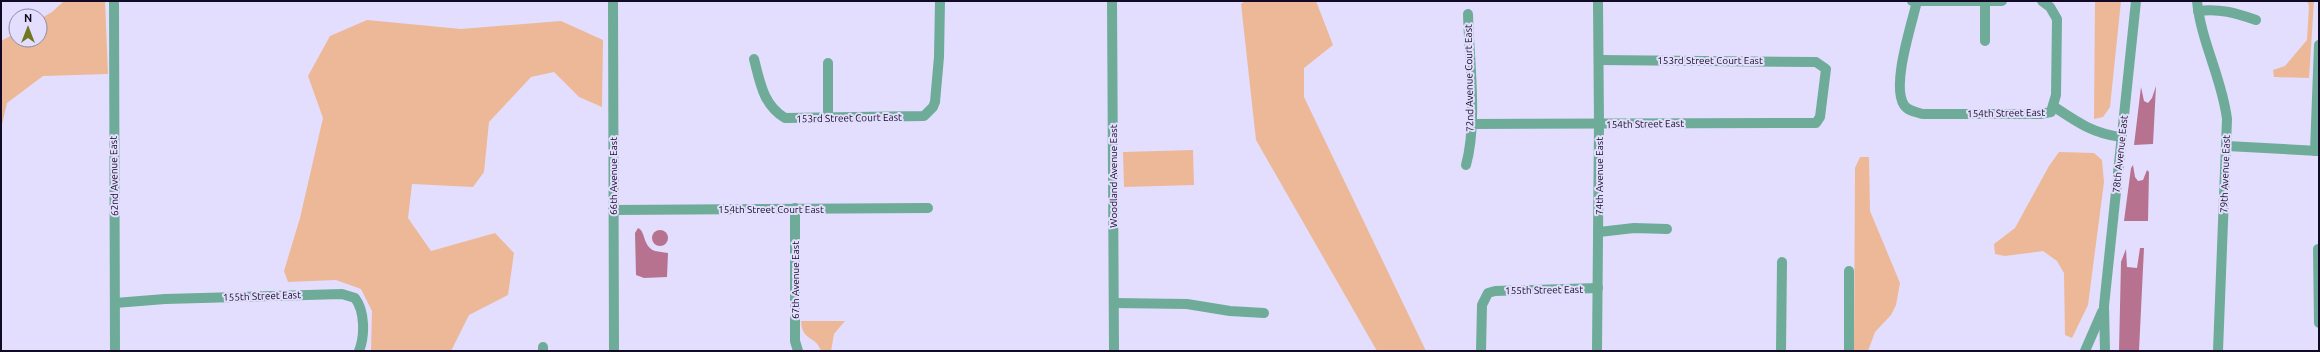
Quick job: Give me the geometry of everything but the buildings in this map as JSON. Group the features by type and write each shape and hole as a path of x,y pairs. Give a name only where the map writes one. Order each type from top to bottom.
{"street":[{"name":"62nd Avenue East","path":"114,1 115,351"},
{"name":"66th Avenue East","path":"614,1 614,351"},
{"name":"153rd Street Court East","path":"754,59 765,97 770,108 785,118 828,119 921,117 932,109 935,102 939,57 940,1"},
{"name":"Woodland Avenue East","path":"1112,1 1114,351"},
{"name":"74th Avenue East","path":"1597,351 1599,232 1598,1"},
{"path":"1912,1 2002,1"},
{"name":"154th Street East","path":"1917,1 1900,89 1905,106 1909,110 1923,114 2040,114 2051,112 2054,106 2087,128 2104,135 2121,138"},
{"path":"1985,1 1985,41"},
{"name":"78th Avenue East","path":"2105,351 2104,306 2136,1"},
{"path":"2046,4 2057,19 2056,95 2054,106"},
{"path":"2198,6 2226,10 2256,20"},
{"name":"79th Avenue East","path":"2198,6 2201,27 2226,107 2227,146 2218,351"},
{"name":"72nd Avenue Court East","path":"1466,165 1470,154 1471,124 1468,14"},
{"path":"2227,146 2317,151 2319,45"},
{"name":"153rd Street Court East","path":"1599,60 1800,60 1820,63 1826,70 1819,121"},
{"path":"828,63 828,119"},
{"name":"154th Street East","path":"1471,124 1819,121"},
{"name":"67th Avenue East","path":"795,208 796,341 798,351"},
{"name":"154th Street Court East","path":"613,210 928,208"},
{"path":"1599,232 1634,228 1667,229"},
{"path":"2318,249 2319,323"},
{"path":"1782,262 1782,351"},
{"path":"1849,271 1849,351"},
{"name":"155th Street East","path":"1481,351 1482,305 1486,296 1491,292 1598,288"},
{"name":"155th Street East","path":"115,304 165,299 342,294 355,298 362,310 362,334 359,351"},
{"path":"1114,303 1187,304 1230,311 1264,313"},
{"name":"78th Avenue East","path":"2084,351 2104,306"}],"shaded area":[{"path":"64,1 105,1 108,74 43,76 7,103 1,129 1,41 8,37 8,48 48,48 48,14"},
{"path":"1245,1 1316,1 1333,45 1304,68 1304,97 1426,351 1377,351 1256,140 1241,4"},
{"path":"2095,1 2121,1 2110,107 2103,117 2094,119"},
{"path":"2307,1 2314,1 2309,78 2274,77 2273,70 2285,66 2307,40 2309,6"},
{"path":"367,20 461,29 561,21 603,40 602,107 579,97 554,72 531,77 489,122 484,172 473,187 412,184 408,218 431,251 495,233 514,253 508,295 469,315 451,351 371,351 372,311 361,289 336,280 288,282 284,271 300,218 323,118 308,76 330,36"},
{"path":"2156,86 2153,144 2134,145 2141,87 2144,101 2148,103 2152,98"},
{"path":"1193,150 1194,185 1124,187 1123,152"},
{"path":"2059,152 2094,153 2102,160 2104,182 2088,305 2072,338 2065,335 2064,273 2057,261 2043,251 2005,256 1995,254 1994,244 2015,228 2049,166"},
{"path":"1860,157 1869,157 1870,211 1900,283 1896,305 1891,315 1875,332 1868,351 1854,351 1855,168"},
{"path":"2133,165 2135,177 2138,181 2143,180 2147,170 2149,172 2148,221 2124,221 2131,168"},
{"path":"638,228 642,232 648,246 651,249 668,253 667,277 644,278 636,275 635,233"},
{"path":"657,230 663,230 668,235 666,244 663,246 657,246 652,241 652,235"},
{"path":"2140,248 2144,248 2139,351 2119,351 2121,262 2126,249 2127,267 2137,268"},
{"path":"801,321 845,321 834,334 831,351 821,351 816,343 806,336 802,328"}]}
